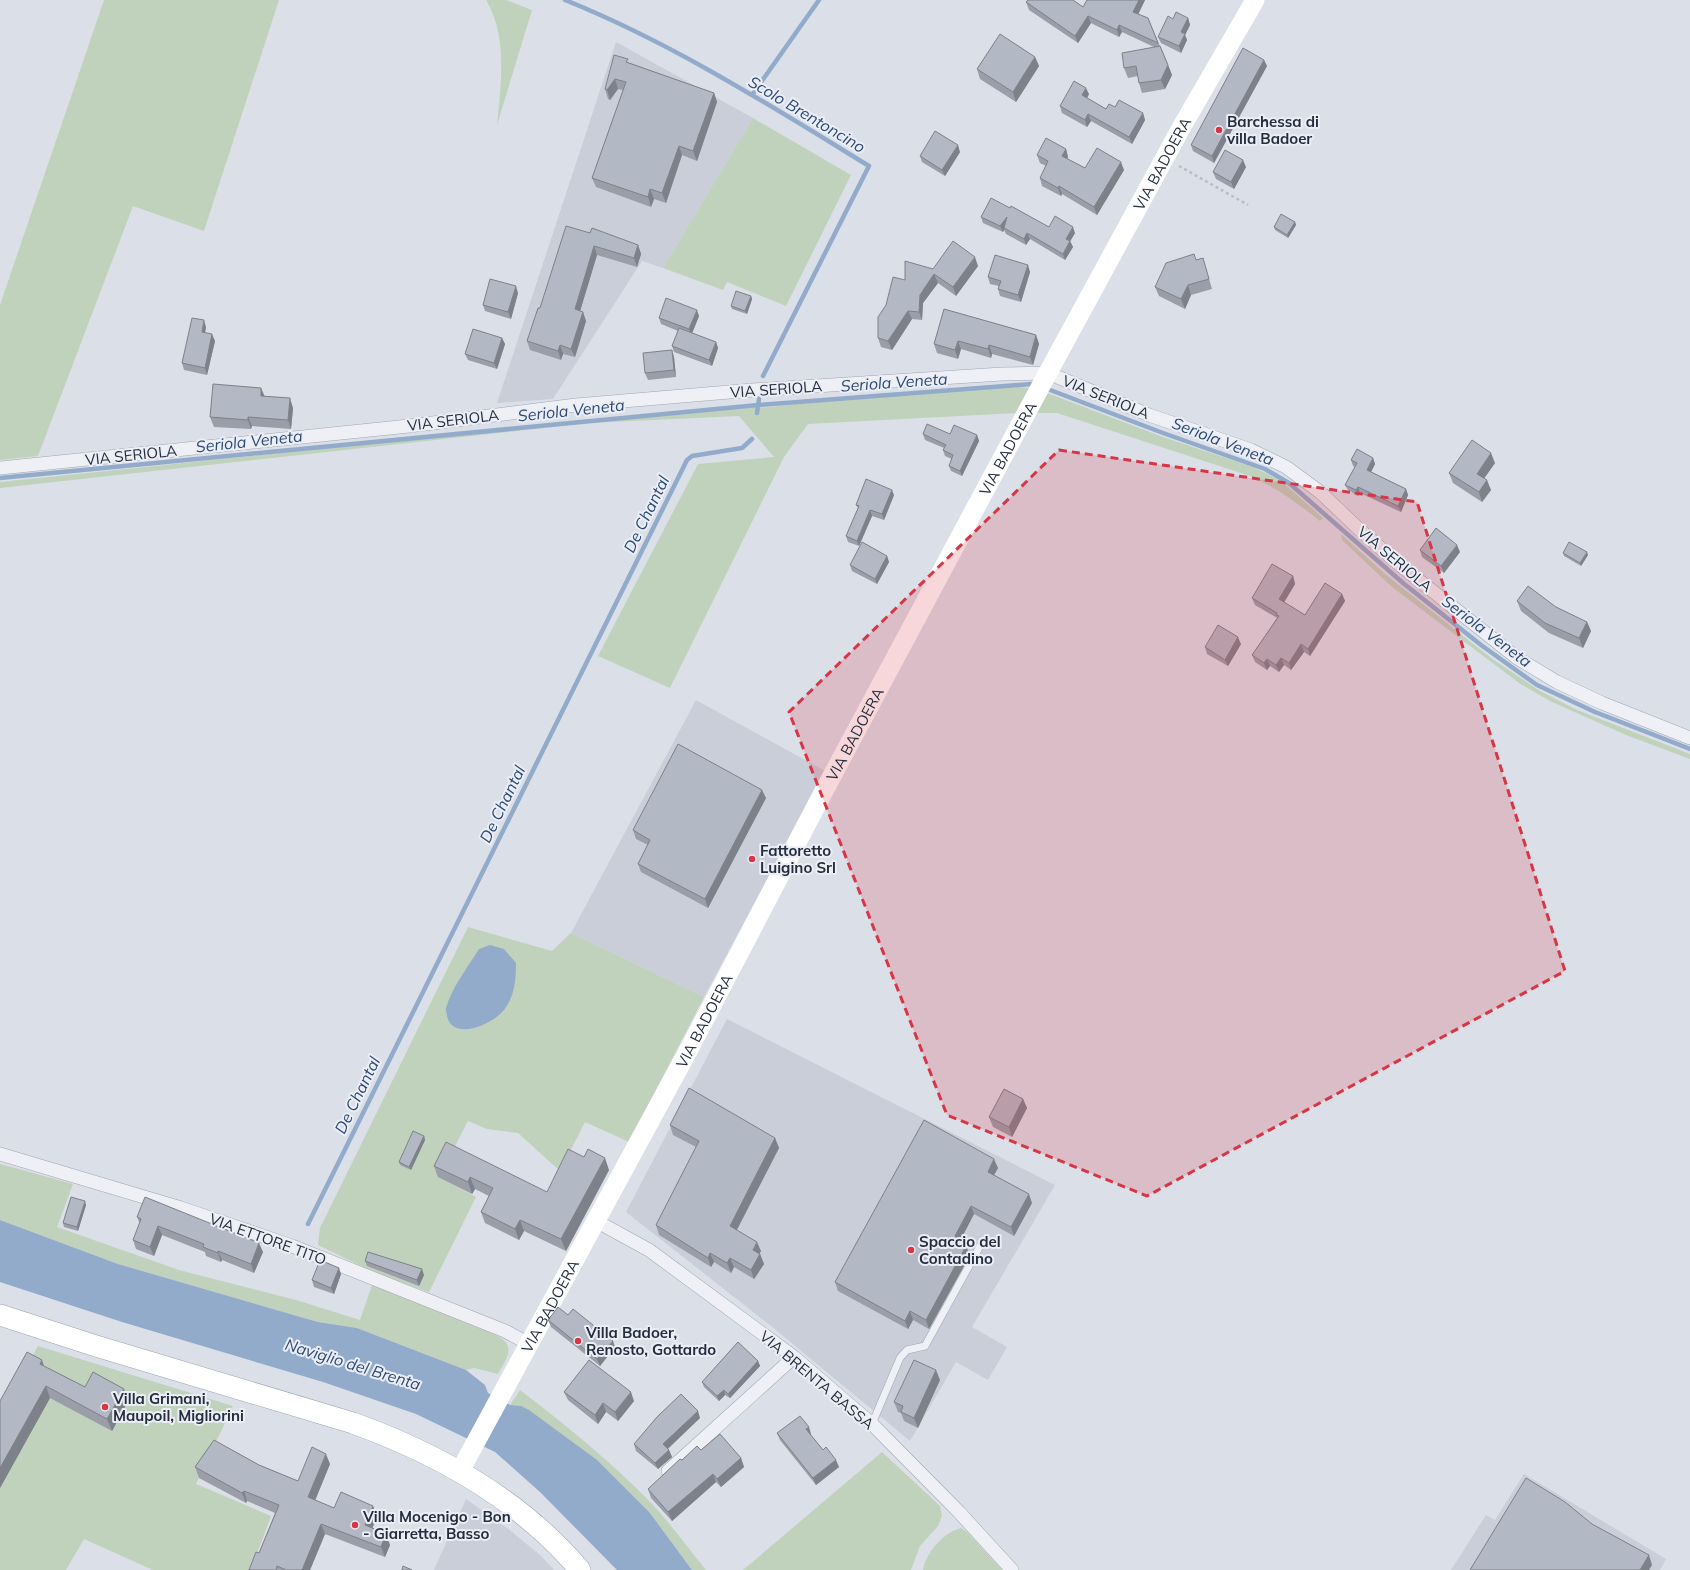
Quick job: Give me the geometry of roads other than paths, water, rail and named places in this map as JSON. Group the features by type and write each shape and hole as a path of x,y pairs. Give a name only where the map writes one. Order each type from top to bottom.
{"main road":[{"name":"VIA BADOERA","path":"460,1471 687,1053 825,789 1044,381 1165,158 1255,0"},
{"path":"0,1315 82,1342 353,1423 386,1435 460,1471 487,1487 517,1510 550,1539 580,1570"}],"street":[{"name":"VIA SERIOLA","path":"0,468 409,426 576,405 776,389 1002,374 1044,381 1149,415 1251,450 1286,467 1320,492 1360,530 1402,566 1517,658 1558,682 1602,703 1690,738"},
{"name":"VIA ETTORE TITO","path":"0,1154 180,1208 292,1246 505,1332 529,1344"},
{"name":"VIA BRENTA BASSA","path":"596,1221 649,1250 794,1358 872,1424 959,1512 1012,1570"},
{"path":"662,1476 794,1358"}],"lane":[{"path":"872,1424 900,1358 907,1350 925,1346 980,1246"}],"water":[{"path":"490,945 504,949 516,963 515,980 511,997 506,1007 494,1019 475,1028 457,1028 451,1024 447,1016 446,1009 449,1000 456,985 479,949"},
{"name":"Naviglio del Brenta","path":"0,1220 118,1264 318,1322 357,1328 466,1370 485,1385 488,1393 510,1405 521,1406 529,1410 597,1460 650,1513 692,1570 617,1570 540,1492 495,1452 416,1414 323,1382 122,1322 0,1282"}],"waterway":[{"name":"Scolo Brentoncino","path":"565,0 605,17 682,56 758,98 869,166 763,376"},
{"path":"752,95 819,0"},
{"name":"Seriola Veneta","path":"0,478 758,405 1032,384 1036,385"},
{"name":"Seriola Veneta","path":"1045,388 1163,433 1265,469 1289,483 1403,583 1481,645 1537,685 1595,712 1690,749"},
{"name":"Scolo Brentoncino","path":"757,413 759,399"},
{"name":"De Chantal","path":"308,1224 687,460 692,456 742,448 752,439"}],"place":[{"name":"Barchessa di villa Badoer","path":"1219,130"},
{"name":"Fattoretto Luigino Srl","path":"752,859"},
{"name":"Spaccio del Contadino","path":"911,1250"},
{"name":"Villa Badoer, Renosto, Gottardo","path":"578,1341"},
{"name":"Villa Grimani, Maupoil, Migliorini","path":"105,1407"},
{"name":"Villa Mocenigo - Bon - Giarretta, Basso","path":"355,1525"}]}
